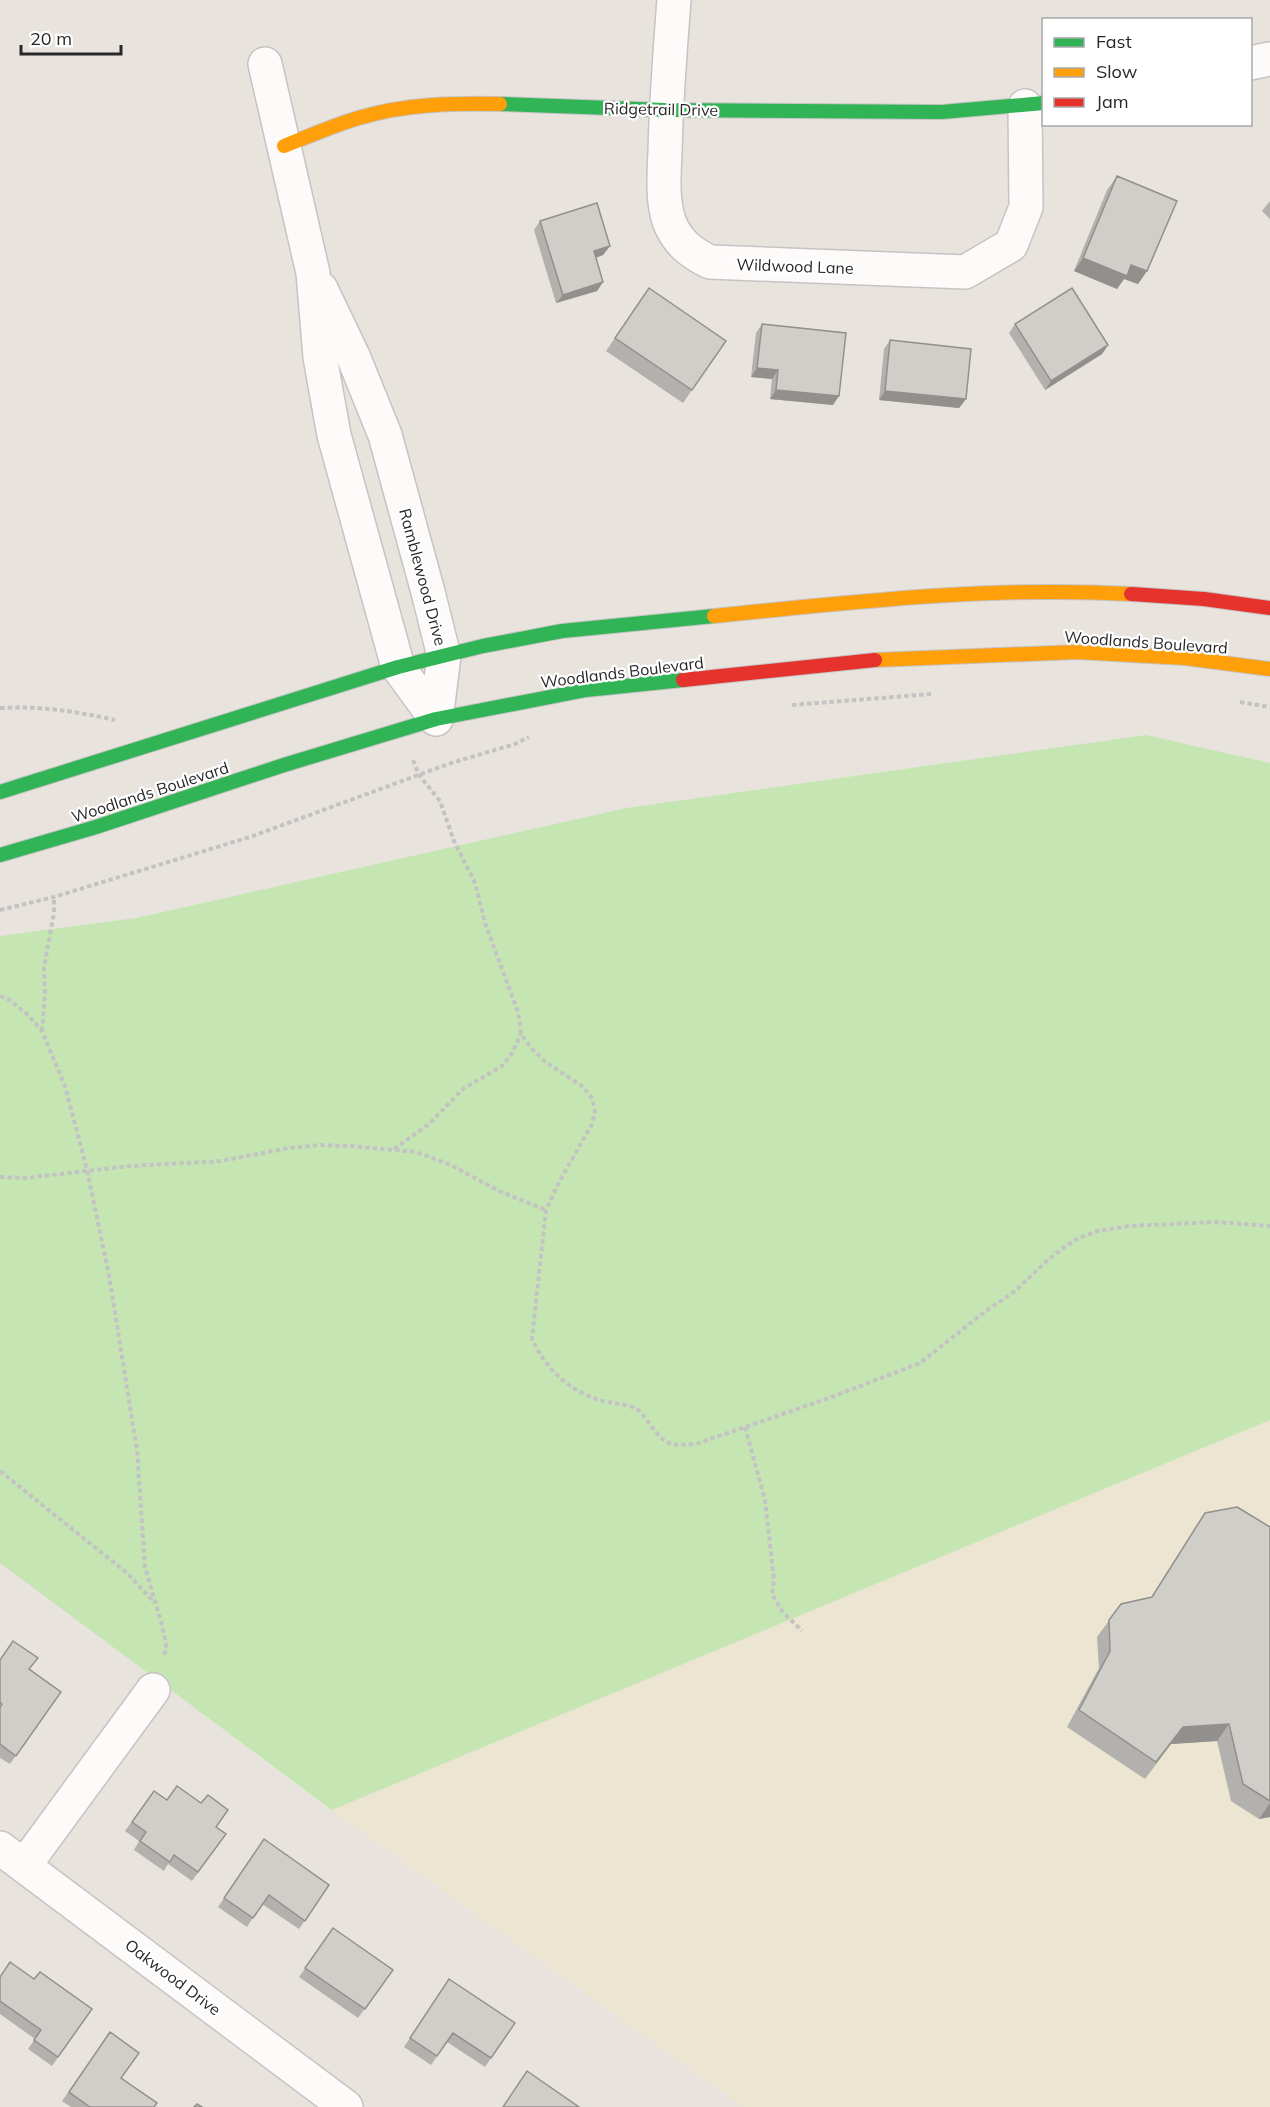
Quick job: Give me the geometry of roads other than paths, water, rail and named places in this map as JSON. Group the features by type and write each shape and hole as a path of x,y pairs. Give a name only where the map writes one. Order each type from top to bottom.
{"street":[{"name":"Wildwood Lane","path":"674,0 665,110 664,198 670,222 680,241 692,253 710,262 965,272 1011,245 1026,207 1034,104"},
{"path":"1252,63 1270,59"},
{"name":"Ramblewood Drive","path":"265,64 313,273 320,357 334,435 398,667 435,719"},
{"name":"Ridgetrail Drive","path":"284,146 362,117 408,108 456,103 665,110 942,112 1034,104"},
{"name":"Ramblewood Drive","path":"313,273 353,356 385,435 444,656 435,719"},
{"path":"0,792 398,667 562,631 809,606 1001,592 1094,592 1204,599 1270,608"},
{"name":"Woodlands Boulevard","path":"0,855 96,827 284,765 435,719 586,690 882,659 1077,652 1185,658 1270,669"},
{"path":"12,1857 153,1690"},
{"name":"Oakwood Drive","path":"12,1857 346,2107"}]}
